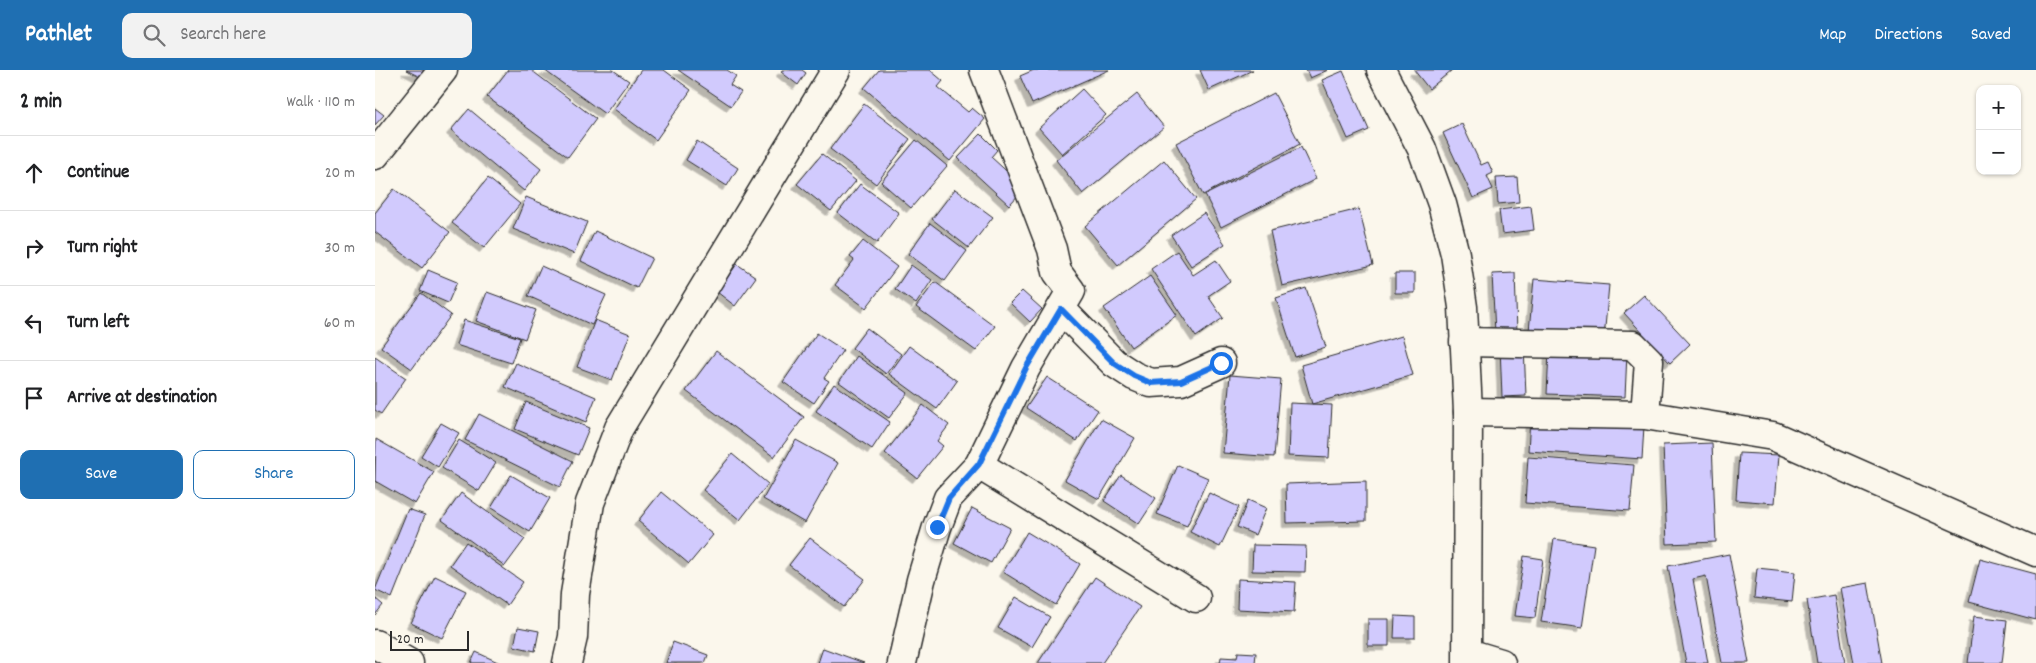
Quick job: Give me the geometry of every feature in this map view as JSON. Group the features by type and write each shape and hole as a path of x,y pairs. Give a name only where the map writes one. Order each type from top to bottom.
{"street":[{"path":"375,155 443,70"},
{"path":"567,663 573,637 575,594 590,503 619,428 836,70"},
{"path":"902,663 921,580 937,527 949,498 979,464 1026,368 1071,291 1057,272 1053,249 984,70"},
{"path":"1381,70 1422,149 1442,204 1455,254 1463,307 1468,412 1467,658 1501,663"},
{"path":"1061,309 1114,363 1134,376 1151,383 1181,381 1221,363"},
{"path":"1464,342 1633,344 1649,361 1645,415"},
{"path":"1468,412 1645,415 1773,436 2036,552"},
{"path":"979,464 1196,598"},
{"path":"375,644 409,663"}],"building":[{"path":"406,70 433,70 428,81"},
{"path":"508,70 531,70 596,119 568,157 487,97"},
{"path":"544,70 613,70 629,81 605,114"},
{"path":"641,70 664,70 691,90 656,140 614,109"},
{"path":"678,70 727,70 736,76 730,85 741,92 731,106"},
{"path":"782,70 802,70 806,73 798,85 781,72"},
{"path":"879,70 930,70 943,81 938,87 968,112 972,108 985,119 950,161 864,88"},
{"path":"1034,70 1109,70 1032,104 1020,76"},
{"path":"1200,70 1253,70 1209,90"},
{"path":"1306,70 1328,70 1310,78"},
{"path":"1414,70 1452,70 1429,89"},
{"path":"1343,71 1369,130 1348,139 1322,80"},
{"path":"1082,89 1106,115 1062,154 1039,128"},
{"path":"1274,93 1300,144 1203,195 1176,143"},
{"path":"1137,94 1164,127 1083,194 1056,160"},
{"path":"864,104 910,139 876,184 830,149"},
{"path":"375,108 384,115 375,125"},
{"path":"469,109 541,169 524,191 451,130"},
{"path":"1462,124 1481,165 1488,162 1493,173 1487,176 1493,189 1473,198 1443,133"},
{"path":"981,134 997,150 991,157 1025,188 1009,205 958,158"},
{"path":"916,140 947,166 911,208 881,182"},
{"path":"697,141 738,168 727,186 686,160"},
{"path":"1301,147 1316,179 1221,227 1205,195"},
{"path":"822,154 856,181 831,211 797,184"},
{"path":"1164,160 1196,199 1118,265 1085,226"},
{"path":"1517,177 1519,202 1498,204 1496,178"},
{"path":"488,178 520,204 484,248 452,223"},
{"path":"860,184 899,213 877,243 838,213"},
{"path":"394,189 450,232 422,268 375,232 375,213"},
{"path":"955,189 993,217 969,248 932,219"},
{"path":"526,197 587,222 574,254 513,229"},
{"path":"1531,206 1534,230 1502,234 1499,210"},
{"path":"1359,209 1373,265 1282,286 1270,231"},
{"path":"1204,213 1225,244 1191,266 1171,235"},
{"path":"930,223 967,251 945,281 908,254"},
{"path":"595,231 652,258 637,288 581,261"},
{"path":"863,241 897,267 866,308 835,285 854,260 850,257"},
{"path":"1177,251 1193,275 1216,260 1230,281 1208,296 1223,318 1196,337 1151,269"},
{"path":"737,264 756,277 735,306 717,292"},
{"path":"911,265 932,280 916,304 895,289"},
{"path":"541,266 606,295 592,325 528,296"},
{"path":"428,270 457,282 448,303 420,291"},
{"path":"1395,273 1415,273 1415,293 1395,293"},
{"path":"1515,273 1517,332 1495,333 1492,274"},
{"path":"1150,276 1177,315 1131,347 1104,308"},
{"path":"1534,279 1609,285 1604,338 1529,331"},
{"path":"935,282 995,326 976,351 916,307"},
{"path":"1306,288 1326,347 1295,357 1276,298"},
{"path":"1022,291 1042,309 1030,322 1010,303"},
{"path":"487,292 536,310 525,339 476,321"},
{"path":"421,293 451,315 412,369 381,347"},
{"path":"1644,295 1690,344 1670,363 1624,313"},
{"path":"464,320 520,338 511,363 456,345"},
{"path":"595,320 630,334 612,380 577,367"},
{"path":"867,328 901,354 886,374 852,348"},
{"path":"817,333 843,350 824,378 829,381 814,403 783,382"},
{"path":"1402,336 1413,375 1312,404 1301,365"},
{"path":"909,346 957,381 937,409 889,374"},
{"path":"1524,346 1526,396 1502,397 1500,347"},
{"path":"1549,350 1627,353 1625,397 1547,394"},
{"path":"716,351 804,417 774,457 686,391"},
{"path":"857,356 908,393 889,418 839,382"},
{"path":"375,357 406,378 381,414 375,410"},
{"path":"516,363 596,397 586,422 505,387"},
{"path":"1230,375 1281,379 1274,457 1223,453"},
{"path":"1047,377 1098,410 1077,441 1026,408"},
{"path":"834,384 890,422 872,449 816,411"},
{"path":"526,402 589,428 578,455 515,429"},
{"path":"1290,403 1332,405 1329,458 1288,456"},
{"path":"923,405 949,425 937,441 943,446 917,478 885,453"},
{"path":"479,414 573,461 560,487 465,440"},
{"path":"1530,418 1644,426 1642,459 1528,451"},
{"path":"1101,419 1135,438 1099,499 1065,480"},
{"path":"441,423 459,433 438,467 421,456"},
{"path":"376,439 434,472 415,504 375,481"},
{"path":"459,440 496,463 479,491 442,468"},
{"path":"796,440 838,463 805,523 763,499"},
{"path":"1712,443 1716,542 1667,544 1663,445"},
{"path":"1739,453 1779,455 1775,503 1736,500"},
{"path":"732,454 768,484 740,520 703,490"},
{"path":"1528,457 1634,465 1630,511 1525,503"},
{"path":"1178,465 1208,478 1187,526 1157,514"},
{"path":"511,475 550,498 530,532 491,508"},
{"path":"1121,475 1156,498 1139,524 1104,501"},
{"path":"1366,481 1366,521 1287,523 1286,484"},
{"path":"661,492 713,535 689,564 638,521"},
{"path":"461,493 525,539 505,566 442,520"},
{"path":"1209,493 1239,507 1220,547 1190,532"},
{"path":"1248,500 1266,508 1255,535 1237,527"},
{"path":"972,508 1010,528 991,563 954,543"},
{"path":"408,509 425,515 392,598 375,590"},
{"path":"1027,532 1080,564 1056,605 1003,572"},
{"path":"810,538 865,579 844,607 789,565"},
{"path":"1554,539 1594,545 1582,628 1541,622"},
{"path":"466,542 523,582 507,605 450,565"},
{"path":"1253,545 1306,546 1305,572 1252,571"},
{"path":"1729,554 1749,663 1722,663 1706,576 1693,579 1708,663 1686,663 1668,566"},
{"path":"1524,556 1543,559 1535,618 1515,616"},
{"path":"1980,559 2036,574 2036,620 1969,602"},
{"path":"1757,568 1795,572 1792,602 1754,598"},
{"path":"435,576 466,591 442,638 411,623"},
{"path":"1095,577 1140,607 1102,663 1038,663"},
{"path":"1238,579 1296,582 1294,612 1237,609"},
{"path":"1868,583 1882,663 1854,663 1840,588"},
{"path":"1834,595 1845,663 1817,663 1807,600"},
{"path":"1016,597 1050,617 1032,647 998,628"},
{"path":"375,598 383,605 375,615"},
{"path":"1395,616 1415,617 1415,638 1394,638"},
{"path":"1974,616 2007,620 2002,663 1968,663"},
{"path":"1368,619 1389,619 1389,646 1368,646"},
{"path":"518,627 539,631 535,651 514,646"},
{"path":"673,642 708,655 705,663 666,663"},
{"path":"823,648 864,663 818,663"},
{"path":"476,652 500,663 471,663"},
{"path":"1238,652 1256,653 1255,663 1220,663 1221,657 1237,658"}],"route":[{"path":"937,527 949,498 979,464 1026,368 1061,309 1114,363 1134,376 1151,383 1181,381 1221,363"}]}
